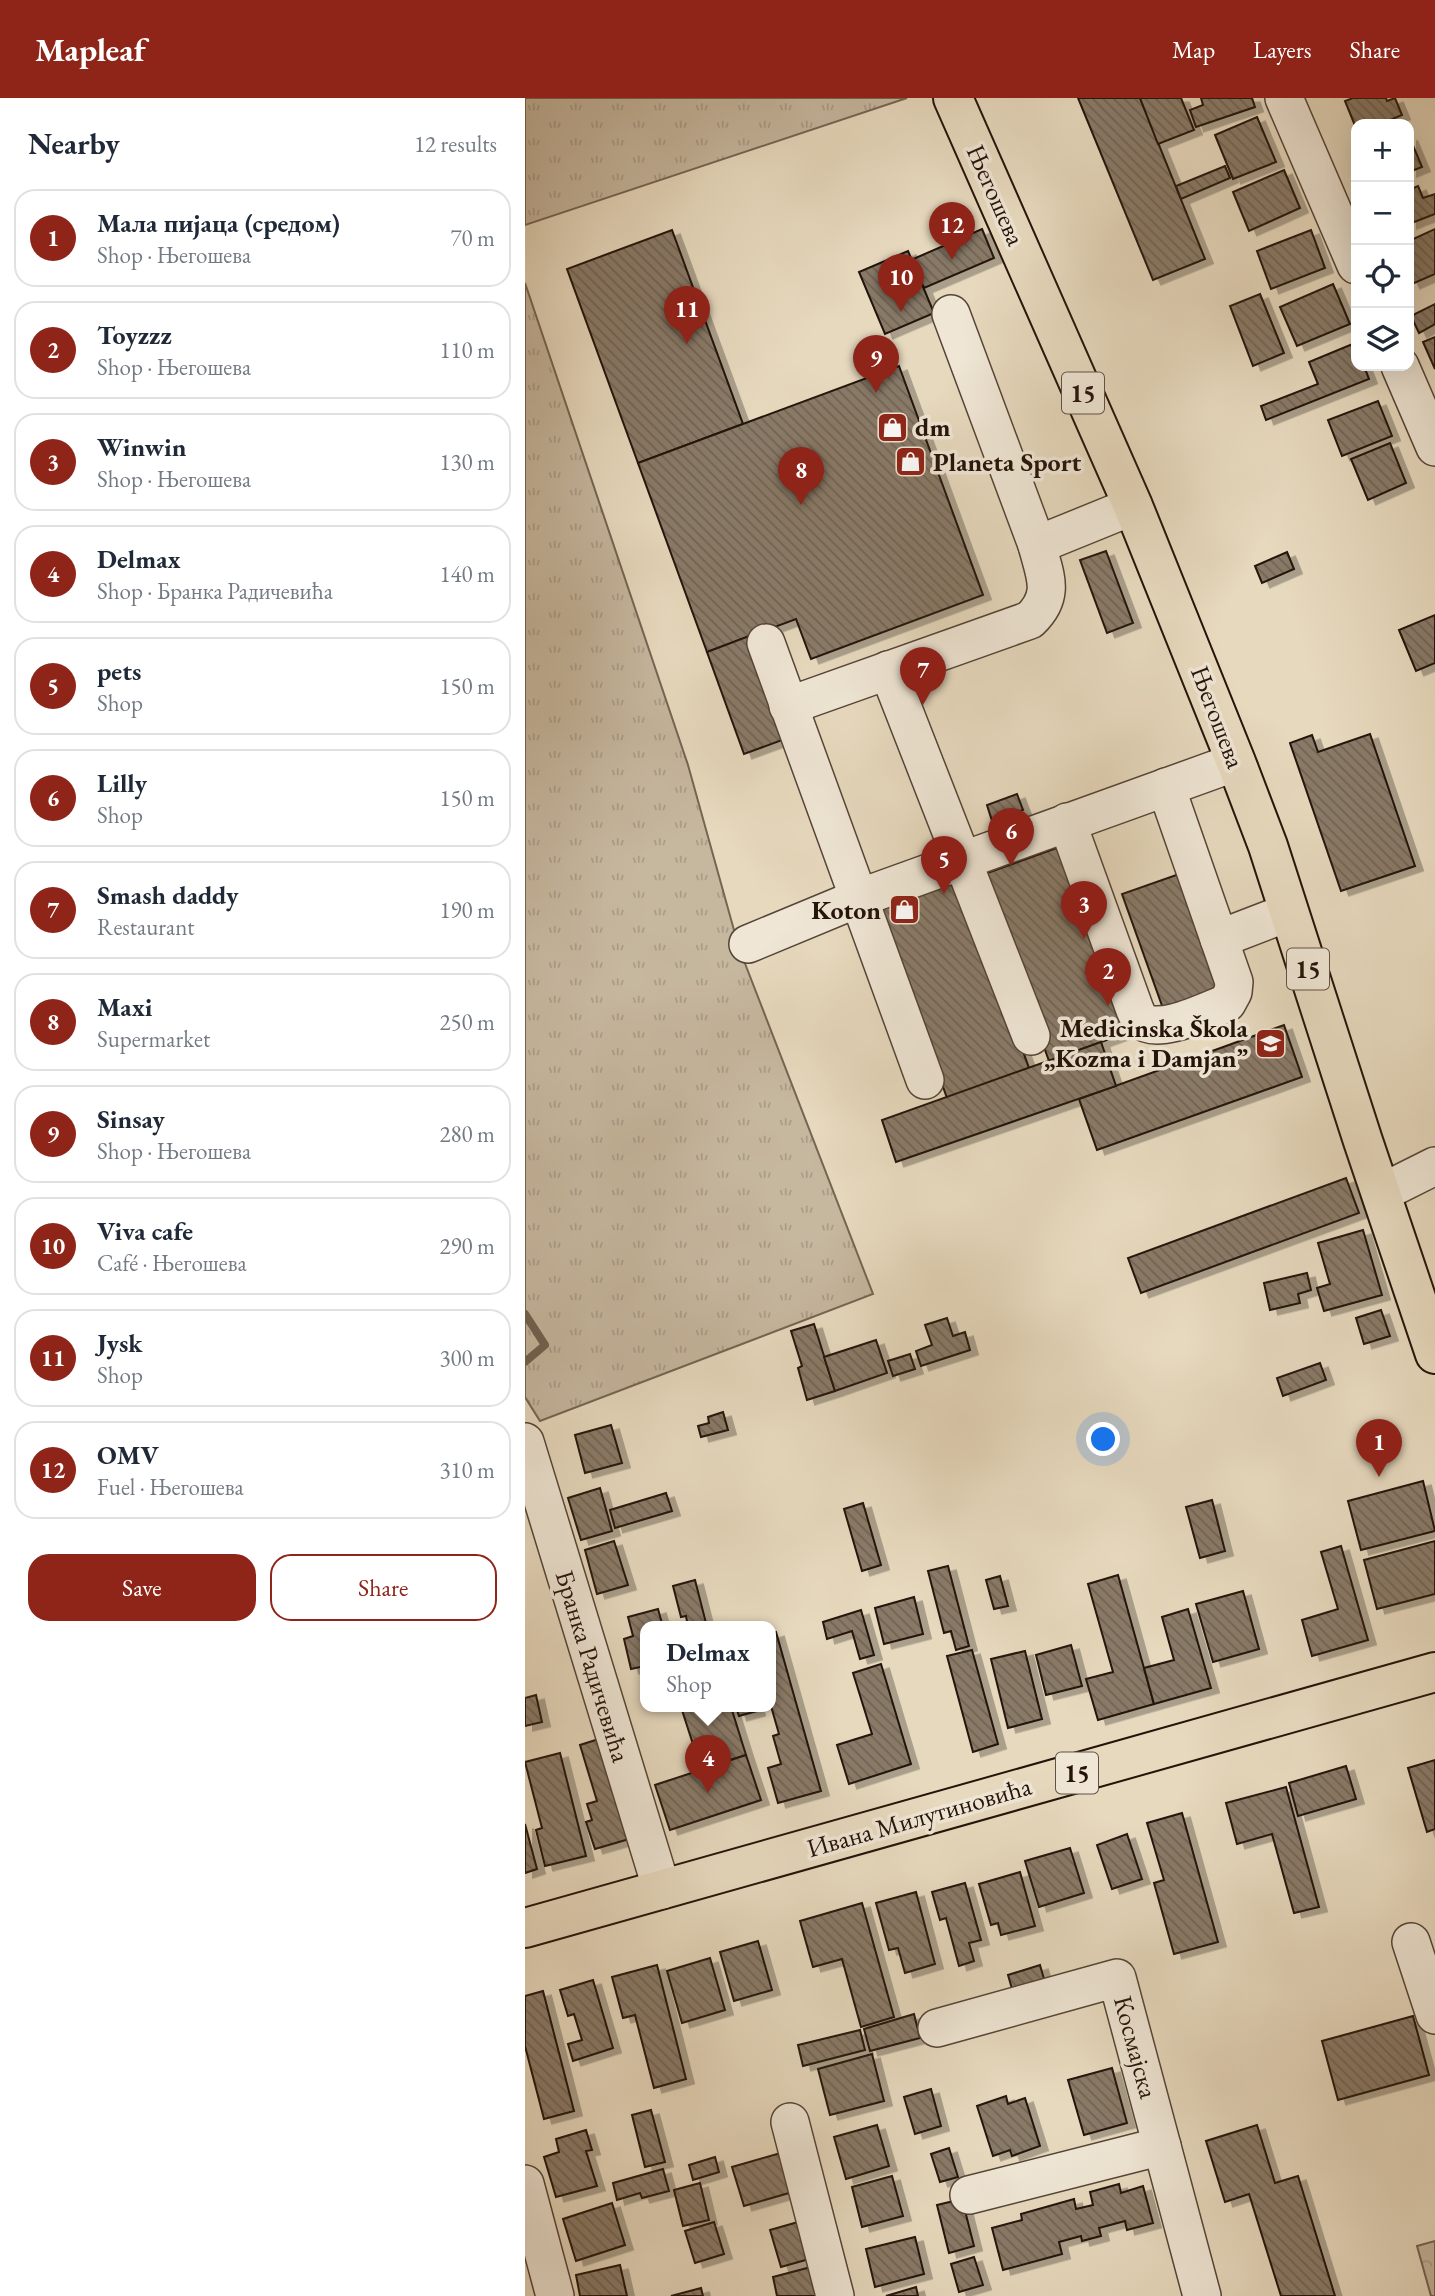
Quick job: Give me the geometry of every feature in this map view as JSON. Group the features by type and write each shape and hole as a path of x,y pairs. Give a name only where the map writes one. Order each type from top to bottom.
{"main road":[{"name":"Његошева","path":"953,98 1133,506 1236,762 1268,846 1435,1354"},
{"name":"Ивана Милутиновића","path":"525,1928 1435,1672"}],"street":[{"path":"1284,98 1351,253"},
{"path":"788,706 1030,620 1040,610 1046,598 1047,583 1037,545 951,314"},
{"path":"1402,371 1435,447"},
{"path":"1037,545 1133,506"},
{"path":"766,643 925,1080"},
{"path":"888,670 1031,1036"},
{"path":"748,944 963,859 1236,762"},
{"path":"1067,822 1135,1010 1141,1020 1151,1025 1163,1026 1227,1003 1233,992 1234,982 1166,787"},
{"path":"1219,939 1289,912"},
{"path":"1381,1193 1435,1166"},
{"name":"Бранка Радичевића","path":"525,1442 661,1890"},
{"path":"1411,1942 1435,2015"},
{"name":"Космајска","path":"937,2028 1117,1978 1202,2296"},
{"path":"790,2122 835,2296"},
{"path":"969,2194 1162,2146"},
{"path":"525,2184 555,2296"}],"green space":[{"path":"525,98 907,98 525,225"},
{"path":"525,283 688,765 739,948 873,1294 540,1421 525,1397"},
{"path":"1435,2241 1435,2296 1431,2296 1417,2246"}],"building":[{"path":"1078,98 1140,98 1205,259 1153,280"},
{"path":"1140,98 1181,98 1194,130 1158,144"},
{"path":"1201,98 1252,98 1255,107 1196,127 1190,110 1203,105"},
{"path":"1353,98 1386,98 1387,101 1395,98 1402,115 1393,119 1352,119 1345,101"},
{"path":"1257,117 1276,162 1233,179 1215,135"},
{"path":"1414,148 1422,167 1414,170"},
{"path":"1225,166 1230,178 1181,199 1176,186"},
{"path":"1284,170 1300,208 1249,231 1233,192"},
{"path":"1418,186 1423,198 1435,194 1435,214 1414,222 1414,188"},
{"path":"982,229 994,258 924,288 911,260"},
{"path":"1435,229 1435,274 1414,283 1414,245 1414,239"},
{"path":"672,230 743,424 638,463 567,269"},
{"path":"1311,230 1325,268 1271,289 1257,251"},
{"path":"908,251 934,313 885,334 859,272"},
{"path":"1333,284 1350,324 1297,346 1280,307"},
{"path":"1260,294 1284,353 1253,366 1230,306"},
{"path":"1435,304 1435,324 1419,333 1414,314"},
{"path":"1435,337 1435,369 1423,342"},
{"path":"1351,345 1351,371 1366,371 1369,379 1266,420 1261,406 1318,384 1309,362"},
{"path":"899,366 983,595 811,659 796,619 707,652 638,463"},
{"path":"1378,401 1392,436 1342,456 1328,420"},
{"path":"1390,443 1406,483 1368,500 1351,459"},
{"path":"1106,551 1133,623 1107,633 1080,560"},
{"path":"1287,552 1294,569 1262,583 1255,566"},
{"path":"1435,615 1435,663 1416,671 1399,630"},
{"path":"749,636 785,739 744,754 707,652"},
{"path":"1370,734 1415,866 1341,891 1290,743 1312,735 1318,752"},
{"path":"1017,794 1023,810 992,821 987,805"},
{"path":"1065,845 1132,1031 1049,1061 982,875"},
{"path":"1182,873 1225,993 1165,1014 1122,894"},
{"path":"960,879 1029,1068 947,1098 879,910"},
{"path":"1284,1025 1302,1077 1097,1150 1079,1099"},
{"path":"1101,1042 1116,1086 896,1162 882,1120"},
{"path":"1346,1178 1359,1213 1141,1293 1128,1258"},
{"path":"1363,1230 1382,1295 1324,1311 1317,1288 1330,1284 1318,1243"},
{"path":"1307,1273 1311,1290 1298,1294 1300,1303 1270,1310 1264,1283"},
{"path":"1381,1310 1390,1336 1364,1344 1356,1318"},
{"path":"947,1318 953,1336 965,1332 970,1350 921,1366 916,1351 932,1345 925,1325"},
{"path":"814,1324 835,1391 807,1400 798,1368 802,1366 791,1331"},
{"path":"876,1340 887,1373 835,1391 824,1357"},
{"path":"910,1354 915,1369 893,1376 888,1361"},
{"path":"1320,1363 1326,1380 1283,1396 1277,1378"},
{"path":"723,1412 728,1430 701,1437 698,1426 709,1423 708,1417"},
{"path":"611,1425 622,1463 585,1473 575,1435"},
{"path":"1423,1481 1435,1531 1361,1550 1348,1501"},
{"path":"600,1488 612,1531 581,1540 568,1498"},
{"path":"666,1493 672,1511 615,1528 610,1510"},
{"path":"1212,1500 1225,1551 1200,1558 1186,1507"},
{"path":"863,1503 881,1565 862,1571 844,1509"},
{"path":"614,1541 628,1585 597,1594 585,1550"},
{"path":"1435,1541 1435,1594 1377,1609 1364,1560"},
{"path":"1341,1546 1368,1640 1312,1656 1302,1620 1338,1609 1321,1552"},
{"path":"948,1566 969,1646 956,1650 951,1631 944,1633 928,1571"},
{"path":"1118,1575 1154,1704 1098,1720 1086,1679 1113,1672 1088,1584"},
{"path":"1000,1576 1008,1606 994,1609 986,1580"},
{"path":"695,1580 705,1621 687,1621 686,1616 681,1617 673,1586"},
{"path":"1243,1591 1259,1649 1213,1662 1196,1604"},
{"path":"914,1597 923,1634 884,1644 875,1608"},
{"path":"658,1609 661,1621 640,1621 640,1667 631,1669 624,1639 633,1636 628,1617"},
{"path":"1188,1609 1211,1688 1154,1704 1144,1668 1174,1660 1162,1617"},
{"path":"861,1610 874,1655 860,1659 852,1631 827,1639 823,1622"},
{"path":"776,1632 821,1791 778,1803 768,1768 781,1764 773,1736 779,1734 773,1712 776,1712"},
{"path":"1071,1645 1082,1686 1046,1695 1036,1655"},
{"path":"972,1650 998,1744 973,1752 947,1656"},
{"path":"1025,1651 1042,1719 1008,1728 991,1659"},
{"path":"881,1664 911,1764 849,1784 837,1745 872,1734 853,1673"},
{"path":"536,1695 542,1722 525,1726 525,1698"},
{"path":"683,1712 733,1712 746,1755 701,1769"},
{"path":"738,1712 753,1712 739,1716"},
{"path":"605,1737 636,1837 595,1849 586,1822 592,1820 587,1804 597,1801 580,1745"},
{"path":"560,1753 586,1856 545,1866 536,1830 542,1828 525,1762"},
{"path":"746,1755 761,1800 670,1830 655,1785"},
{"path":"1435,1760 1435,1829 1427,1832 1408,1768"},
{"path":"1346,1766 1356,1799 1298,1816 1289,1783"},
{"path":"1286,1787 1319,1907 1294,1913 1272,1834 1237,1844 1226,1803"},
{"path":"1182,1813 1218,1942 1174,1954 1154,1883 1164,1880 1147,1823"},
{"path":"525,1824 537,1869 525,1873"},
{"path":"1127,1834 1142,1879 1112,1889 1097,1845"},
{"path":"1070,1848 1084,1893 1039,1907 1025,1861"},
{"path":"1020,1872 1035,1926 1001,1935 998,1923 991,1925 979,1884"},
{"path":"965,1883 981,1940 969,1943 974,1961 959,1966 946,1918 940,1920 932,1892"},
{"path":"916,1892 935,1964 905,1973 898,1948 889,1950 876,1903"},
{"path":"862,1903 894,2017 861,2027 842,1959 813,1967 800,1921"},
{"path":"758,1941 772,1990 734,2001 720,1952"},
{"path":"710,1958 725,2010 682,2023 667,1971"},
{"path":"657,1965 686,2079 654,2088 635,2015 623,2018 612,1977"},
{"path":"1040,1965 1046,1986 1014,1996 1008,1975"},
{"path":"593,1980 613,2048 573,2061 568,2044 582,2040 574,2014 568,2016 560,1990"},
{"path":"543,1991 574,2111 544,2119 525,2046 525,1996"},
{"path":"914,2014 920,2038 870,2051 864,2029"},
{"path":"1413,2016 1429,2075 1338,2100 1322,2041"},
{"path":"860,2030 865,2050 803,2066 798,2045"},
{"path":"872,2054 884,2101 830,2115 818,2069"},
{"path":"1112,2068 1127,2123 1084,2135 1068,2080"},
{"path":"931,2089 941,2126 915,2134 904,2097"},
{"path":"1006,2096 1008,2104 1025,2098 1040,2146 1012,2156 1010,2150 993,2156 977,2106"},
{"path":"651,2110 665,2162 645,2167 632,2115"},
{"path":"877,2125 889,2166 846,2179 834,2137"},
{"path":"1257,2125 1275,2183 1298,2176 1335,2296 1281,2296 1249,2194 1225,2202 1206,2141"},
{"path":"586,2130 592,2150 586,2151 597,2186 556,2197 544,2157 559,2152 556,2139"},
{"path":"949,2148 958,2177 940,2182 931,2154"},
{"path":"784,2152 796,2191 744,2206 732,2167"},
{"path":"715,2157 719,2172 693,2180 689,2165"},
{"path":"663,2169 669,2191 642,2198 640,2193 617,2200 613,2183"},
{"path":"892,2176 903,2216 862,2227 852,2187"},
{"path":"700,2183 709,2220 683,2226 674,2190"},
{"path":"1119,2184 1121,2193 1143,2186 1153,2223 1127,2230 1125,2221 1099,2228 1101,2236 1082,2241 1081,2236 1059,2242 1062,2254 1003,2270 992,2228 1022,2220 1021,2214 1074,2199 1076,2209 1093,2205 1090,2192"},
{"path":"962,2199 974,2246 949,2253 937,2205"},
{"path":"612,2203 625,2245 576,2261 563,2219"},
{"path":"805,2220 816,2257 781,2267 770,2230"},
{"path":"714,2222 724,2254 695,2263 685,2231"},
{"path":"915,2237 924,2274 875,2287 866,2249"},
{"path":"974,2257 983,2285 959,2292 951,2264"},
{"path":"620,2265 627,2296 580,2296 576,2275"},
{"path":"811,2267 828,2296 777,2296 773,2277"},
{"path":"916,2287 918,2296 886,2296"},
{"path":"701,2288 703,2296 671,2296"}],"waterway":[{"path":"525,1314 545,1345 525,1362"}],"place":[{"name":"OMV","path":"952,260"},
{"name":"Viva cafe","path":"901,312"},
{"name":"Jysk","path":"687,344"},
{"name":"Sinsay","path":"876,393"},
{"name":"dm","path":"892,427"},
{"name":"Planeta Sport","path":"910,462"},
{"name":"Maxi","path":"801,505"},
{"name":"Smash daddy","path":"923,705"},
{"name":"Lilly","path":"1011,866"},
{"name":"pets","path":"944,894"},
{"name":"Koton","path":"904,910"},
{"name":"Winwin","path":"1084,939"},
{"name":"Toyzzz","path":"1108,1006"},
{"name":"Medicinska Škola „Kozma i Damjan”","path":"1271,1043"},
{"name":"Мала пијаца (средом)","path":"1379,1477"},
{"name":"Delmax","path":"708,1793"}]}
